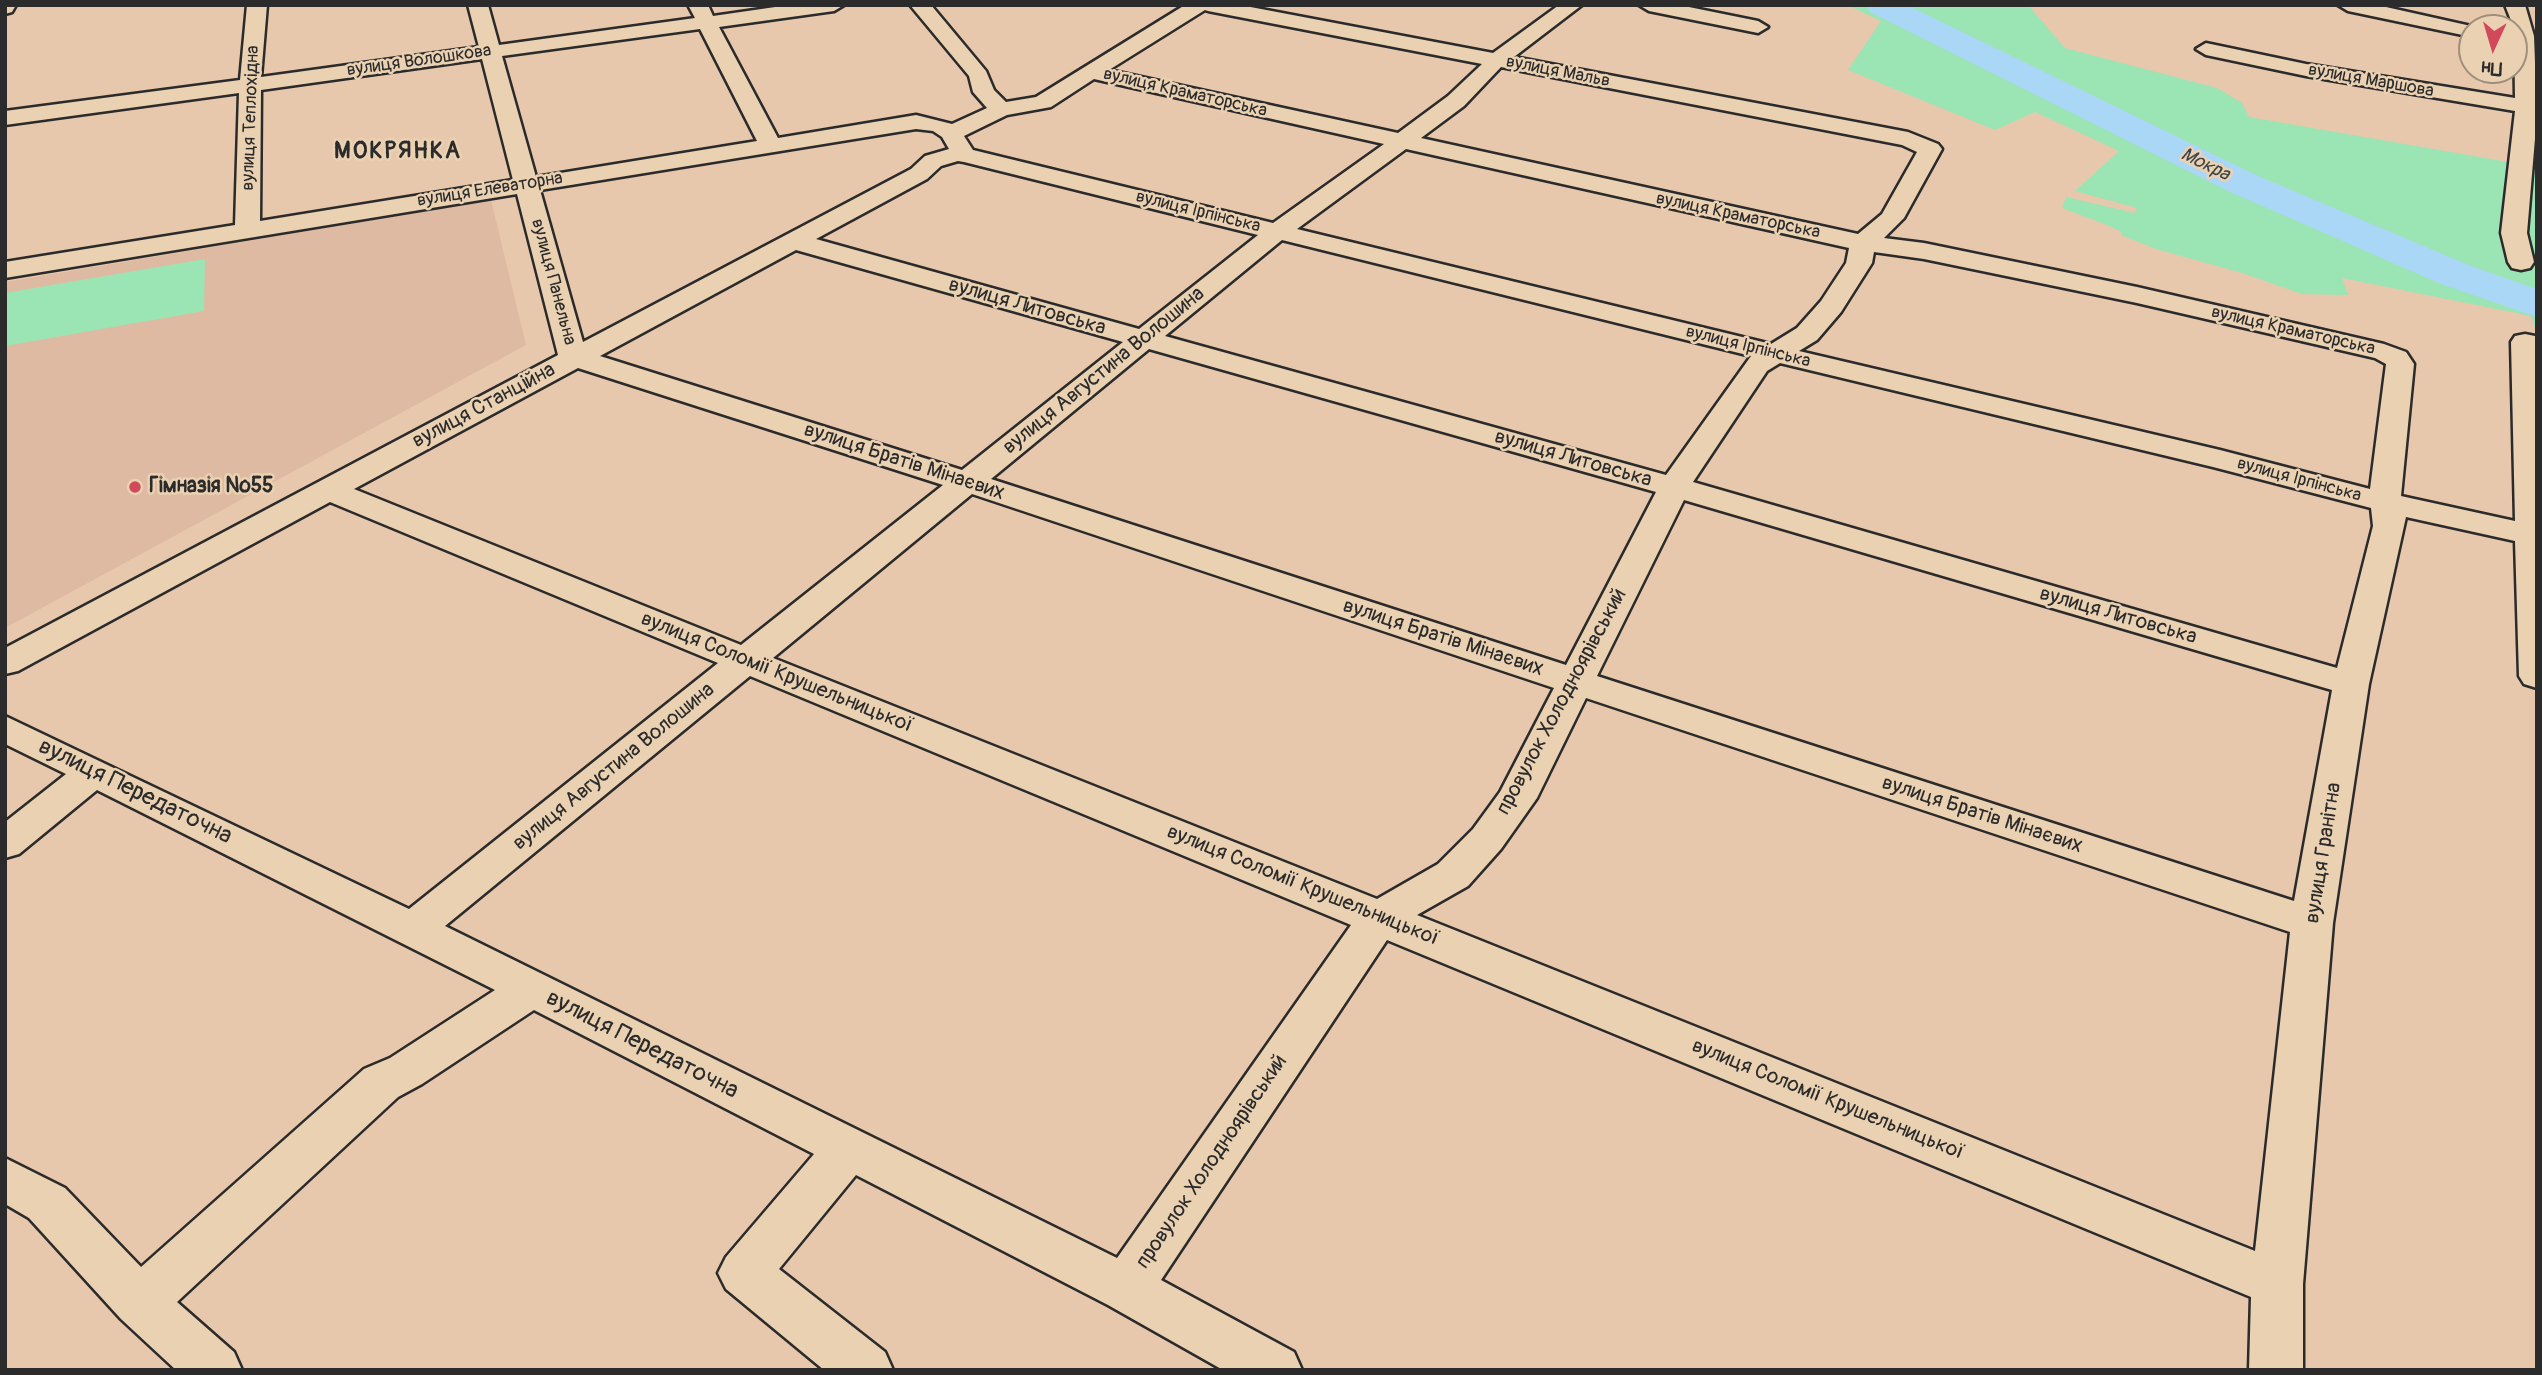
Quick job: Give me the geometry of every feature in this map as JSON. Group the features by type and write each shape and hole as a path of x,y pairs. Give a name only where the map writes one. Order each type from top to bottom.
{"street":[{"name":"вулиця Теплохідна","path":"247,230 250,83 257,5"},
{"name":"вулиця Панельна","path":"478,5 573,357"},
{"name":"вулиця Волошкова","path":"5,118 489,52 703,13 834,5"},
{"path":"920,5 979,75 984,92 1001,110"},
{"name":"вулиця Станційна","path":"5,663 919,174 956,142 1001,110 1043,102 1094,73 1199,5"},
{"name":"вулиця Мальв","path":"1208,5 1908,139"},
{"name":"вулиця Августина Волошина","path":"413,929 1277,232 1455,101 1497,60 1572,5"},
{"path":"1649,5 1758,27"},
{"path":"2348,5 2458,28"},
{"path":"703,13 770,144"},
{"name":"вулиця Маршова","path":"2206,49 2305,70 2532,108"},
{"name":"вулиця Краматорська","path":"1094,73 1863,243 1924,251 2137,295 2384,352"},
{"path":"2521,262 2514,233 2532,108 2528,84"},
{"name":"вулиця Елеваторна","path":"5,270 916,122 939,125 956,142"},
{"name":"провулок Холодноярівський","path":"1126,1288 1380,917 1453,875 1487,839 1517,798 1574,680 1674,487 1757,365 1807,334 1832,306 1859,263 1863,243 1892,218 1930,153 1927,145 1908,139"},
{"name":"вулиця Ірпінська","path":"956,142 964,155 1773,353 2220,459 2384,502 2535,536"},
{"name":"вулиця Литовська","path":"793,241 1674,487 2351,684"},
{"path":"2525,342 2535,536 2531,589 2537,676"},
{"name":"вулиця Гранітна","path":"2276,1370 2277,1284 2312,923 2351,684 2389,526 2390,514 2384,502 2400,364 2396,358 2384,352"},
{"name":"вулиця Братів Мінаєвих","path":"573,357 967,482 2312,923"},
{"name":"вулиця Соломії Крушельницької","path":"327,490 2277,1284"},
{"name":"вулиця Передаточна","path":"5,728 413,929 1126,1288 1275,1370"},
{"path":"5,844 94,772"},
{"path":"140,1302 381,1083 406,1071 532,989"},
{"path":"849,1149 744,1273 866,1370"},
{"path":"5,1179 47,1203 140,1302 215,1370"}],"shaded area":[{"name":"Гімназія №55","path":"491,200 526,345 5,628 5,282"}],"green space":[{"path":"1847,5 2028,5 2065,48 2217,88 2242,103 2249,117 2537,167 2537,333 2531,316 2342,278 2348,295 2302,294 2242,273 2156,249 2121,235 2122,232 2107,225 2062,208 2066,197 2135,213 2137,208 2075,191 2119,151 2035,112 1995,130 1848,70 1881,21"},
{"path":"205,259 204,311 5,346 5,293"}],"waterway":[{"name":"Мокра","path":"1881,5 2242,183 2456,275 2537,304"}],"place":[{"name":"Гімназія №55","path":"135,487"}],"district":[{"name":"МОКРЯНКА","path":"398,152"}]}
